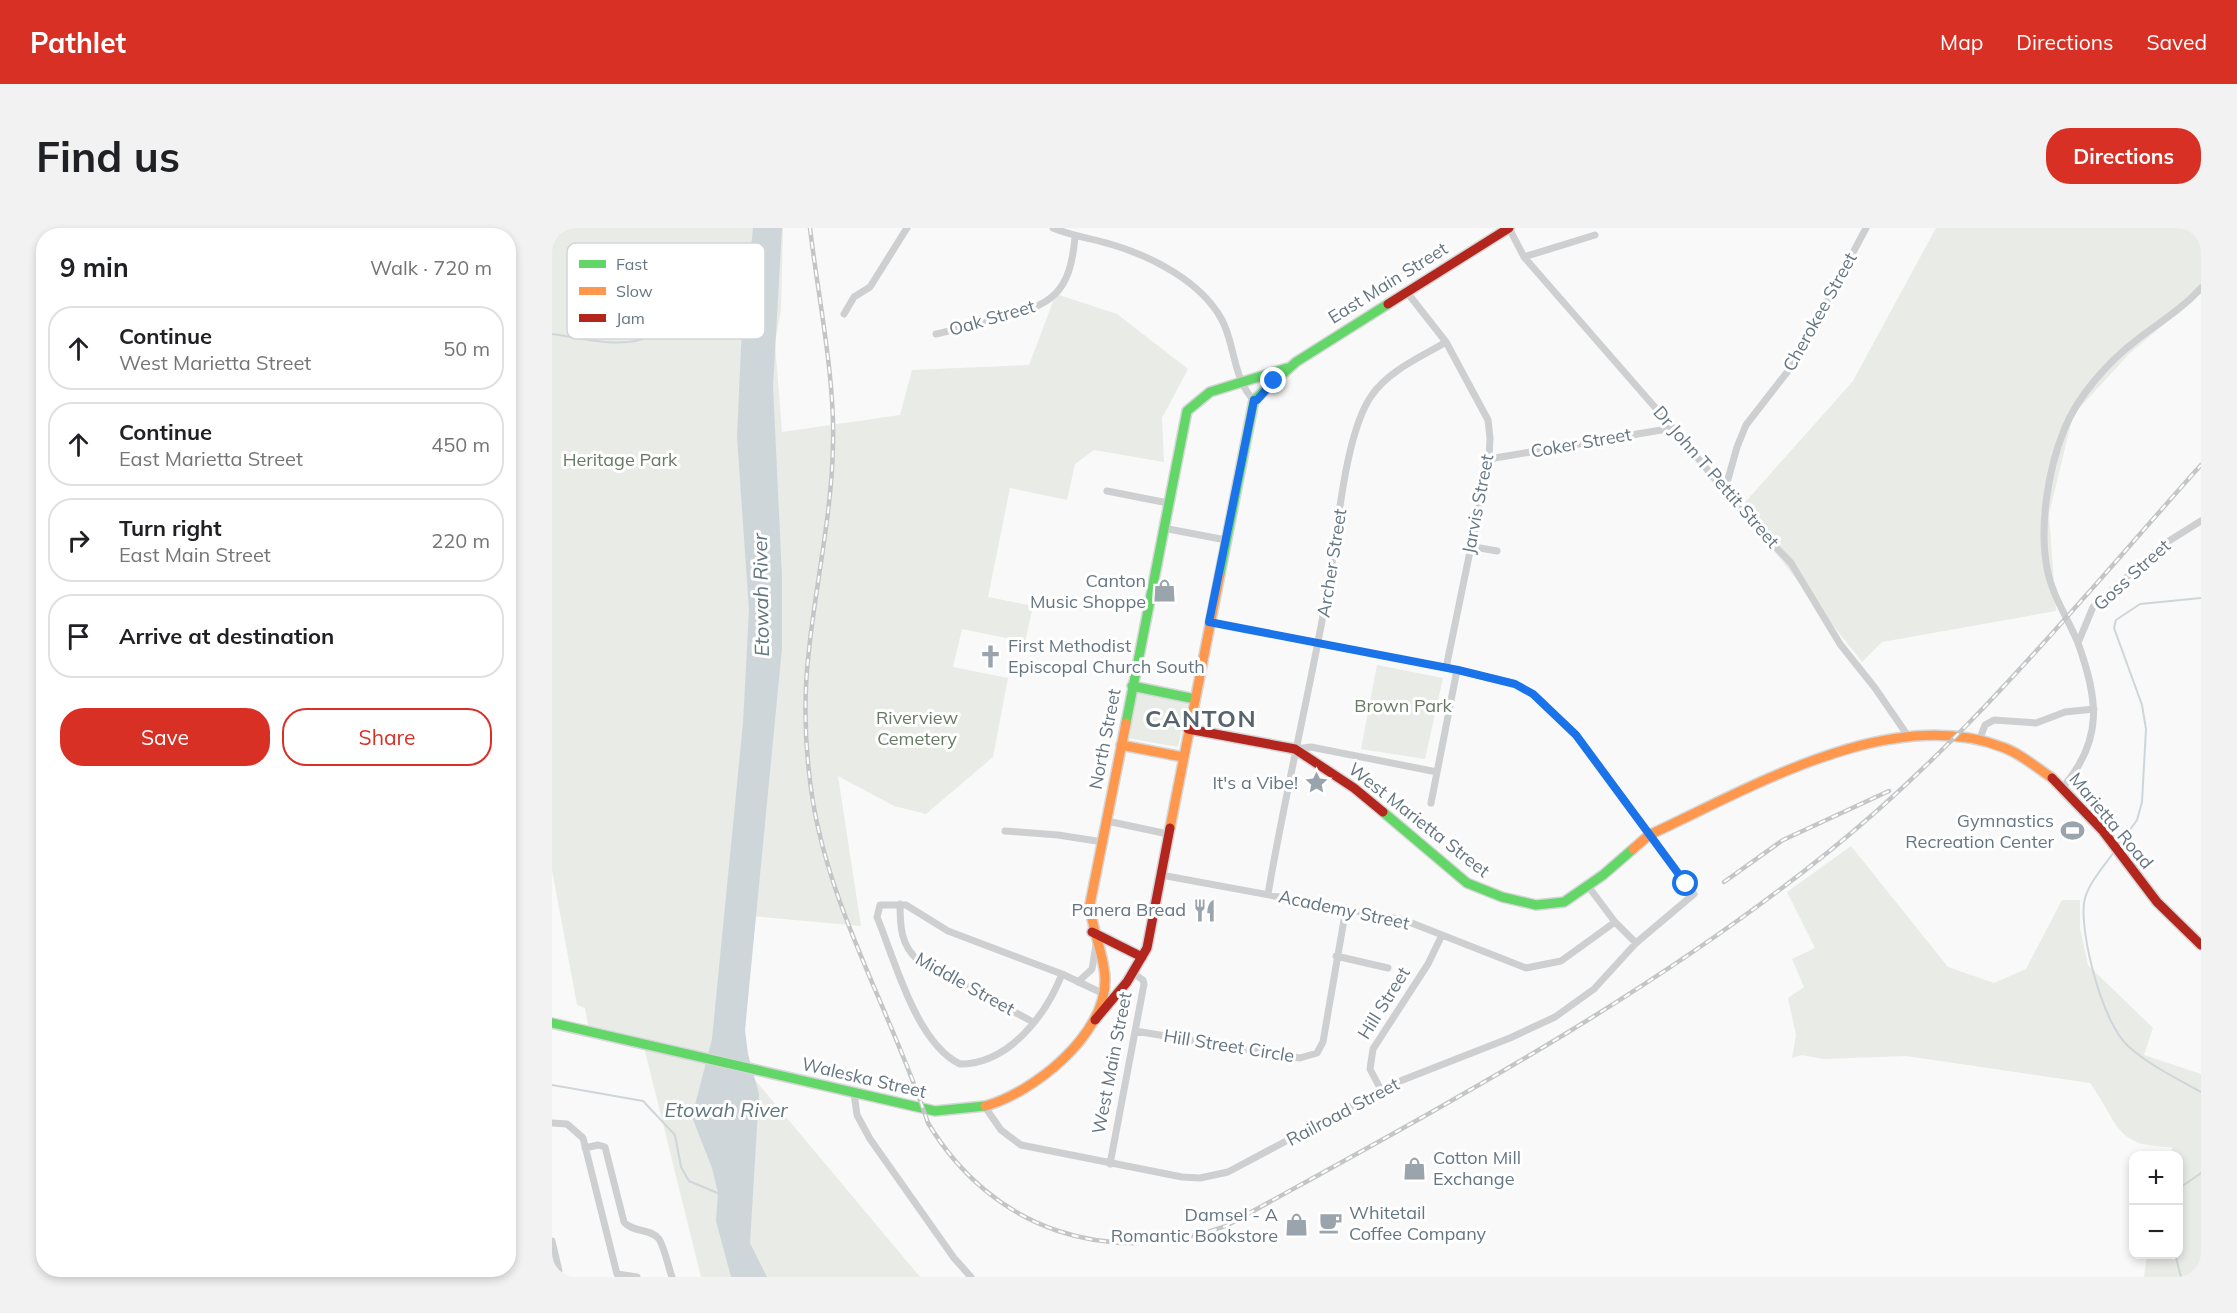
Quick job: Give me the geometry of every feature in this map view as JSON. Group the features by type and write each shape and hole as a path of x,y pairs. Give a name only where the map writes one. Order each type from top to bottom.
{"main road":[{"name":"East Main Street","path":"1254,400 1257,400 1287,368 1509,228"},
{"name":"East Main Street","path":"1242,380 1257,378 1287,368"},
{"name":"North Street","path":"1105,976 1094,936 1090,904 1185,417 1193,403 1205,394 1242,380"},
{"path":"1161,874 1254,400"},
{"path":"1132,686 1195,699"},
{"path":"1188,729 1295,749"},
{"name":"Marietta Road","path":"1908,736 1952,735 2004,747 2042,770 2063,787 2103,831 2168,914 2201,945"},
{"name":"West Marietta Street","path":"1295,749 1354,788 1467,883 1481,890 1536,905 1564,902 1588,886 1649,835 1799,766 1848,750 1908,736"},
{"path":"1121,745 1183,757"},
{"name":"West Main Street","path":"1092,1023 1105,1011 1142,957 1151,932 1161,874"},
{"path":"1094,936 1142,957"},
{"name":"Waleska Street","path":"552,1023 935,1111 985,1107 1025,1092 1048,1075 1092,1023 1104,994 1105,976"}],"street":[{"path":"844,314 854,297 870,287 908,228"},
{"path":"1053,228 1075,237 1108,243 1175,272 1216,310 1224,323 1242,380 1254,400"},
{"name":"Dr John T Pettit Street","path":"1509,228 1524,257 1791,563 1840,644 1892,710 1908,736"},
{"name":"Cherokee Street","path":"1725,490 1737,447 1746,425 1796,362 1866,228"},
{"path":"1524,257 1595,235"},
{"name":"Oak Street","path":"936,334 1039,308 1060,290 1073,260 1075,237"},
{"path":"2063,787 2086,753 2092,737 2094,709 2093,696 2078,643 2054,594 2043,547 2044,511 2064,430 2075,408 2115,359 2137,339 2171,316 2201,288"},
{"name":"Jarvis Street","path":"1406,291 1446,342 1488,420 1489,459 1469,546 1446,668"},
{"name":"Archer Street","path":"1268,894 1328,592 1347,470 1365,406 1385,381 1446,342"},
{"name":"Coker Street","path":"1489,459 1673,428"},
{"path":"1107,491 1168,503"},
{"name":"Goss Street","path":"2078,643 2093,607 2164,544 2201,520"},
{"path":"1163,528 1226,540"},
{"path":"1469,546 1497,551"},
{"path":"1209,622 1458,670 1515,684 1533,694 1576,735 1649,835"},
{"path":"1431,803 1458,670"},
{"path":"1979,741 1985,725 1994,720 2036,723 2065,712 2094,709"},
{"path":"1295,749 1311,747 1437,772"},
{"path":"1107,821 1168,834"},
{"path":"1005,831 1059,834 1103,842"},
{"name":"Railroad Street","path":"985,1107 1000,1130 1021,1145 1191,1178 1221,1174 1270,1151 1420,1071 1510,1038 1555,1017 1594,989 1636,943 1677,911 1694,894 1649,835"},
{"name":"Academy Street","path":"1161,874 1404,920 1513,964 1535,968 1561,961 1615,922"},
{"path":"1588,886 1615,922 1636,943"},
{"path":"1062,974 1054,994 1021,1037 986,1060 960,1064 937,1047 920,1018 877,917 880,905 900,904 924,914 932,923 948,931 1062,974 1104,994"},
{"name":"Middle Street","path":"900,904 900,926 908,951 918,960 1033,1022"},
{"name":"Hill Street Circle","path":"1135,1031 1300,1058 1310,1057 1317,1053 1323,1042 1346,908"},
{"name":"Hill Street","path":"1381,1090 1370,1069 1373,1049 1428,964 1442,935"},
{"path":"1078,982 1092,969 1094,936"},
{"path":"1336,956 1388,968"},
{"name":"West Main Street","path":"1110,1164 1144,984 1143,980 1133,973"},
{"path":"854,1094 857,1115 870,1139 954,1258 971,1277"},
{"path":"552,1123 567,1124 583,1138 617,1274 638,1277"},
{"path":"585,1148 598,1144 605,1147 624,1222 630,1229 649,1233 658,1238 672,1277"},
{"path":"552,1241 559,1271 557,1277"}],"green space":[{"path":"552,228 783,228 781,311 775,343 782,432 900,415 912,370 1029,365 1056,294 1117,314 1188,369 1162,418 1164,462 1094,450 1075,464 1067,500 1010,488 988,597 1033,606 1025,642 962,629 953,667 1008,678 993,757 926,814 894,806 838,776 861,926 741,915 745,1068 920,1277 701,1277 643,1043 589,1029 585,1008 577,1005 552,870"},
{"path":"1936,228 2201,228 2201,293 2129,354 2073,415 2049,514 2056,611 1882,642 1862,662 1740,508 1853,381"},
{"name":"Brown Park","path":"1377,665 1443,678 1425,759 1361,749"},
{"path":"1136,692 1188,702 1178,747 1127,738"},
{"path":"1851,846 1948,967 1994,983 2026,969 2062,900 2080,900 2080,928 2088,965 2153,1028 2144,1055 2201,1074 2201,1277 2144,1277 2146,1259 2183,1259 2183,1151 2172,1151 2172,1147 2139,1143 2128,1137 2113,1121 2090,1083 1906,1056 1823,1059 1802,1055 1792,1058 1796,1035 1788,998 1804,987 1792,959 1815,948 1787,892"}],"water":[{"name":"Etowah River","path":"753,228 782,228 773,386 782,577 782,648 745,1030 748,1054 759,1094 750,1243 767,1277 731,1277 716,1221 718,1193 712,1168 692,1117 712,1039 743,723 749,610 737,437 741,347 742,339 765,339 765,243 751,243"}],"waterway":[{"path":"552,334 567,336"},
{"path":"584,339 606,342 642,339"},
{"path":"2119,845 2137,820 2142,802 2146,729 2142,705 2114,628 2116,620 2140,604 2201,598"},
{"path":"2114,852 2092,883 2084,903 2086,936 2102,1000 2119,1035 2128,1046 2154,1065 2201,1092"},
{"path":"552,1085 643,1101 675,1135 681,1167 689,1181 720,1194"},
{"path":"2183,1186 2201,1173"},
{"path":"2176,1259 2181,1277"}],"railway":[{"path":"810,228 829,364 833,418 830,496 812,624 806,688 808,764 822,844 834,885 864,965 914,1083 928,1123 955,1160 986,1191 1020,1214 1058,1231 1097,1240 1139,1243 1182,1238 1226,1226 1535,1052 1684,958 1757,907 1827,853 1928,764 2022,667 2201,465"},
{"path":"1724,882 1783,840 1889,791"}],"traffic: fast":[{"path":"1220,574 1254,400 1296,362 1388,304"},
{"path":"1126,723 1187,411 1210,392 1287,368"},
{"path":"1132,686 1195,699"},
{"path":"1383,812 1467,883 1502,897 1536,905 1564,902 1603,875 1633,849"},
{"path":"552,1023 935,1111 985,1106"}],"traffic: slow":[{"path":"1170,828 1220,574"},
{"path":"985,1106 1024,1089 1063,1059 1080,1041 1102,1001 1104,970 1090,904 1126,723"},
{"path":"1633,849 1649,835 1775,776 1821,758 1867,744 1914,736 1959,737 2002,747 2022,757 2052,778"},
{"path":"1121,745 1183,757"}],"traffic: jam":[{"path":"1388,304 1509,228"},
{"path":"1188,729 1295,749 1354,788 1383,812"},
{"path":"2052,778 2103,831 2157,902 2201,945"},
{"path":"1095,1020 1127,982 1147,948 1170,828"},
{"path":"1092,932 1142,957"}],"place":[{"name":"Canton Music Shoppe","path":"1164,591"},
{"name":"First Methodist Episcopal Church South","path":"990,656"},
{"name":"It's a Vibe!","path":"1316,783"},
{"name":"Gymnastics Recreation Center","path":"2072,831"},
{"name":"Panera Bread","path":"1204,910"},
{"name":"Cotton Mill Exchange","path":"1415,1168"},
{"name":"Whitetail Coffee Company","path":"1331,1223"},
{"name":"Damsel - A Romantic Bookstore","path":"1296,1225"}],"district":[{"name":"CANTON","path":"1201,719"}],"route":[{"path":"1274,381 1257,400 1254,400 1242,450 1209,622 1458,670 1515,684 1533,694 1576,735 1686,884"}],"park label":[{"name":"Heritage Park","path":"620,460"},
{"name":"Riverview Cemetery","path":"917,728"}]}
